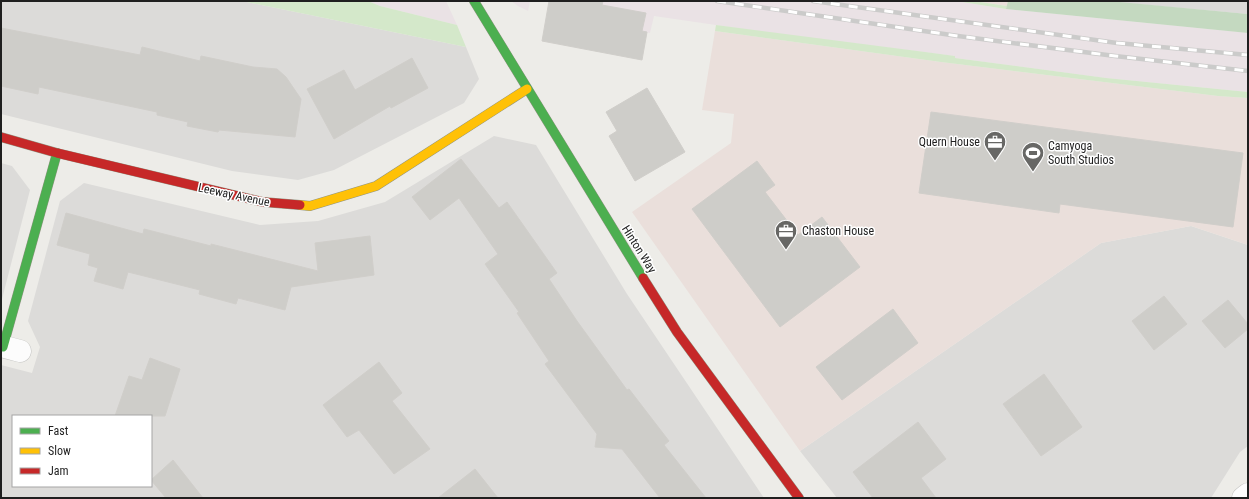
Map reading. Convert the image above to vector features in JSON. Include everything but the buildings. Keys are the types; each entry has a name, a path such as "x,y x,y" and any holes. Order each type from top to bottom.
{"street":[{"name":"Hinton Way","path":"474,1 677,332 799,498"},
{"name":"Leeway Avenue","path":"1,137 57,153 262,202 310,206 376,186 527,89"},
{"path":"8,348 57,153"},
{"path":"1243,498 1248,494"}],"shaded area":[{"path":"1,1 242,1 466,47 479,79 464,103 334,170 298,180 232,171 1,114"},
{"path":"368,1 446,1 457,25 380,6"},
{"path":"511,1 530,1 528,11 518,6"},
{"path":"596,1 956,1 1006,9 1248,33 1248,92 1106,78 955,58 955,56 770,33 654,16 650,33 607,24"},
{"path":"974,1 1008,1 1007,6"},
{"path":"1109,1 1248,1 1248,14 1114,2"},
{"path":"715,31 941,62 1218,96 1248,98 1248,245 1191,226 1101,243 800,451 632,212 731,143 734,114 702,110"},
{"path":"494,136 536,145 627,294 764,498 1,498 1,365 32,373 40,347 28,321 60,201 84,183 260,225 318,221 385,202"},
{"path":"1,163 12,166 30,190 1,303"},
{"path":"1191,226 1248,245 1248,446 1240,452 1211,498 837,498 800,451 1101,243"}],"green space":[{"path":"242,1 368,1 380,6 457,25 466,47"},
{"path":"956,1 974,1 1007,6 1006,9"},
{"path":"1008,1 1109,1 1248,14 1248,33 1006,9"},
{"path":"716,25 955,56 955,58 1106,78 1248,92 1248,98 1218,96 941,62 715,31"}],"railway":[{"path":"717,1 958,36 1248,71"},
{"path":"813,1 1117,43 1248,55"}],"traffic: fast":[{"path":"474,1 643,278"},
{"path":"3,347 57,153"}],"traffic: slow":[{"path":"300,205 310,206 376,186 527,89"}],"traffic: jam":[{"path":"1,137 57,153 263,202 300,205"},
{"path":"643,278 677,332 799,498"}],"place":[{"name":"Quern House","path":"995,162"},
{"name":"Camyoga South Studios","path":"1033,172"},
{"name":"Chaston House","path":"786,250"}]}
